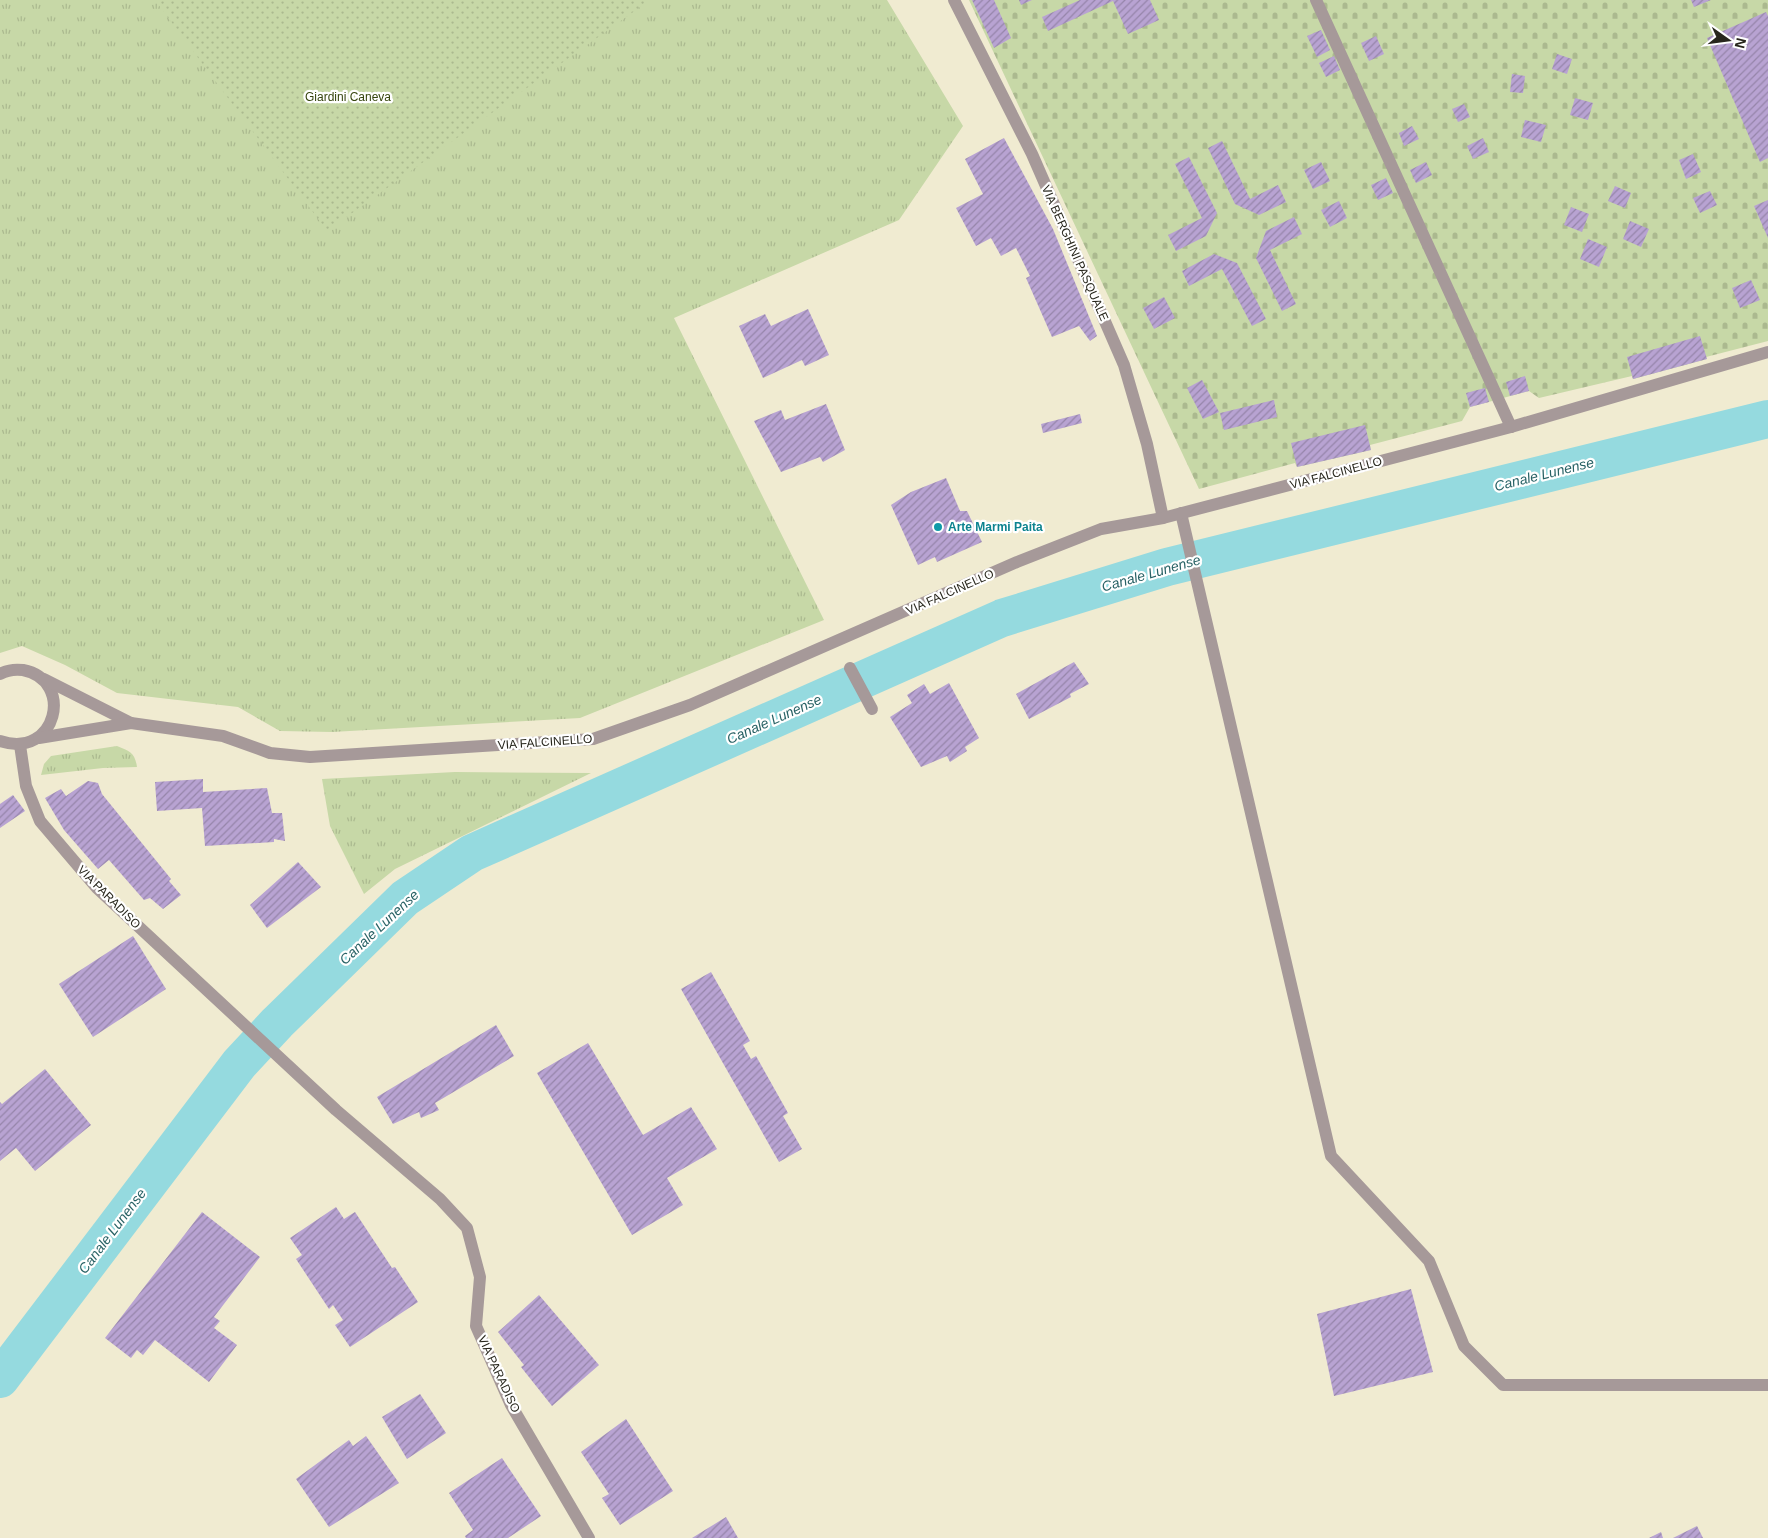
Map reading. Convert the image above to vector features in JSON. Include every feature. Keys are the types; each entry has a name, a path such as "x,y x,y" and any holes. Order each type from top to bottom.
{"street":[{"name":"VIA BERGHINI PASQUALE","path":"954,0 1032,154 1124,366 1147,444 1163,518"},
{"path":"1316,0 1510,427"},
{"name":"VIA FALCINELLO","path":"0,740 20,744 39,738 131,723 223,736 270,753 310,757 593,739 690,705 1017,562 1102,529 1163,518 1510,427 1768,352"},
{"path":"1181,513 1331,1156 1429,1261 1464,1346 1503,1385 1768,1385"},
{"name":"VIA FALCINELLO","path":"0,674 16,669 29,671 131,723"},
{"path":"852,670 872,709"},
{"path":"39,738 53,719 54,707 50,691 40,677"},
{"name":"VIA PARADISO","path":"20,744 26,786 40,822 97,888 286,1065 440,1199 467,1228 480,1277 476,1326 511,1405 589,1538"}],"green space":[{"path":"0,0 887,0 963,126 899,220 674,318 824,620 580,718 332,732 280,731 238,707 117,693 65,665 22,646 0,653"},
{"name":"Giardini Caneva","path":"155,0 650,0 327,231"},
{"path":"969,0 1768,0 1768,341 1633,379 1632,376 1539,398 1529,391 1470,407 1462,421 1370,445 1371,450 1297,467 1295,463 1199,489"},
{"path":"117,746 131,753 137,767 103,768 41,775 44,764 51,756"},
{"path":"455,772 591,773 395,869 364,894 330,826 322,779"}],"building":[{"path":"972,0 994,0 1011,38 994,48"},
{"path":"1019,0 1032,0 1021,5"},
{"path":"1080,0 1150,0 1159,20 1128,34 1113,1 1048,31 1042,17"},
{"path":"1691,0 1711,0 1694,7"},
{"path":"1766,12 1768,16 1768,158 1760,162 1707,38"},
{"path":"1321,30 1330,50 1317,57 1307,36"},
{"path":"1376,36 1384,54 1369,61 1361,43"},
{"path":"1557,54 1572,59 1567,74 1552,69"},
{"path":"1334,56 1340,70 1326,77 1319,63"},
{"path":"1512,74 1525,76 1523,93 1510,92"},
{"path":"1575,98 1593,103 1588,120 1570,115"},
{"path":"1464,104 1470,117 1458,122 1452,109"},
{"path":"1525,120 1546,125 1541,142 1521,137"},
{"path":"1412,126 1419,139 1404,146 1399,133"},
{"path":"1004,138 1053,229 1097,336 1090,341 1079,326 1052,337 1026,278 1030,276 1016,248 1001,256 991,238 976,246 956,208 983,194 965,159"},
{"path":"1483,138 1489,152 1473,159 1467,146"},
{"path":"1222,141 1250,199 1278,185 1286,202 1259,215 1235,204 1208,148"},
{"path":"1693,154 1701,172 1686,179 1679,160"},
{"path":"1189,157 1217,213 1206,236 1176,251 1168,235 1202,218 1175,164"},
{"path":"1321,162 1330,181 1313,189 1304,170"},
{"path":"1426,162 1432,175 1416,183 1410,170"},
{"path":"1386,178 1393,193 1378,200 1371,185"},
{"path":"1615,186 1631,193 1625,208 1608,201"},
{"path":"1710,191 1717,205 1700,213 1693,198"},
{"path":"1768,200 1768,238 1754,206"},
{"path":"1339,201 1347,218 1330,227 1321,210"},
{"path":"1571,207 1589,214 1582,232 1564,225"},
{"path":"1294,217 1302,234 1270,250 1296,304 1282,311 1256,258 1266,231"},
{"path":"1630,221 1649,229 1641,247 1623,239"},
{"path":"1588,239 1607,247 1599,267 1580,259"},
{"path":"1214,254 1237,263 1266,319 1252,326 1222,269 1189,286 1182,271"},
{"path":"1751,280 1760,300 1740,308 1732,288"},
{"path":"1164,297 1175,318 1154,329 1143,308"},
{"path":"808,309 829,355 805,366 802,360 763,378 739,326 765,314 771,326"},
{"path":"1700,336 1707,359 1633,379 1627,357"},
{"path":"1525,376 1529,391 1510,396 1506,382"},
{"path":"1202,380 1219,412 1203,419 1187,388"},
{"path":"1485,388 1489,402 1470,407 1466,393"},
{"path":"1274,400 1277,417 1224,430 1220,413"},
{"path":"826,404 845,450 823,462 820,457 781,472 754,421 781,410 785,420"},
{"path":"1080,414 1082,423 1043,433 1041,424"},
{"path":"1365,425 1371,450 1297,467 1291,443"},
{"name":"Arte Marmi Paita","path":"946,478 960,511 967,511 982,542 937,562 935,557 918,565 891,505 911,492"},
{"path":"1074,662 1089,684 1070,694 1071,697 1029,719 1016,694"},
{"path":"949,683 979,738 965,747 967,751 950,762 947,756 921,767 890,717 912,703 907,695 924,684 930,694"},
{"path":"203,779 203,792 267,788 272,813 282,813 285,841 274,839 274,842 205,846 202,808 157,811 155,782"},
{"path":"88,781 98,783 102,794 171,879 169,881 181,895 163,909 150,898 144,900 109,860 98,869 64,830 45,798 61,789 66,796"},
{"path":"13,795 25,811 0,828 0,804"},
{"path":"298,862 321,887 267,928 250,905"},
{"path":"133,936 166,989 93,1037 59,984"},
{"path":"711,972 750,1041 743,1045 751,1059 756,1056 788,1113 783,1116 802,1149 779,1162 681,989"},
{"path":"496,1025 514,1056 435,1103 439,1110 421,1118 419,1112 393,1124 377,1097"},
{"path":"588,1043 643,1135 691,1107 717,1149 667,1178 683,1205 632,1235 537,1073"},
{"path":"45,1069 91,1125 35,1171 16,1148 0,1161 0,1102 2,1104"},
{"path":"336,1207 344,1219 355,1212 392,1268 395,1267 418,1302 350,1347 335,1325 343,1320 333,1305 329,1309 296,1259 302,1255 290,1238"},
{"path":"202,1212 260,1257 214,1317 220,1321 214,1328 237,1345 209,1382 155,1340 143,1355 137,1350 131,1358 105,1338"},
{"path":"1411,1289 1433,1372 1334,1396 1317,1314"},
{"path":"539,1295 599,1365 552,1406 521,1367 524,1365 498,1332"},
{"path":"420,1394 446,1433 407,1459 382,1417"},
{"path":"626,1419 673,1491 620,1525 602,1498 609,1494 581,1452"},
{"path":"366,1436 399,1483 329,1527 296,1479 349,1440 353,1446"},
{"path":"502,1458 541,1516 508,1538 466,1538 465,1536 473,1530 449,1493"},
{"path":"726,1517 738,1538 692,1538"},
{"path":"1697,1526 1703,1538 1673,1538"},
{"path":"1661,1532 1663,1538 1649,1538"}],"waterway":[{"name":"Canale Lunense","path":"0,1379 239,1064 277,1023 405,898 472,853 1002,618 1167,567 1768,419"}],"place":[{"name":"Arte Marmi Paita","path":"938,527"}]}
